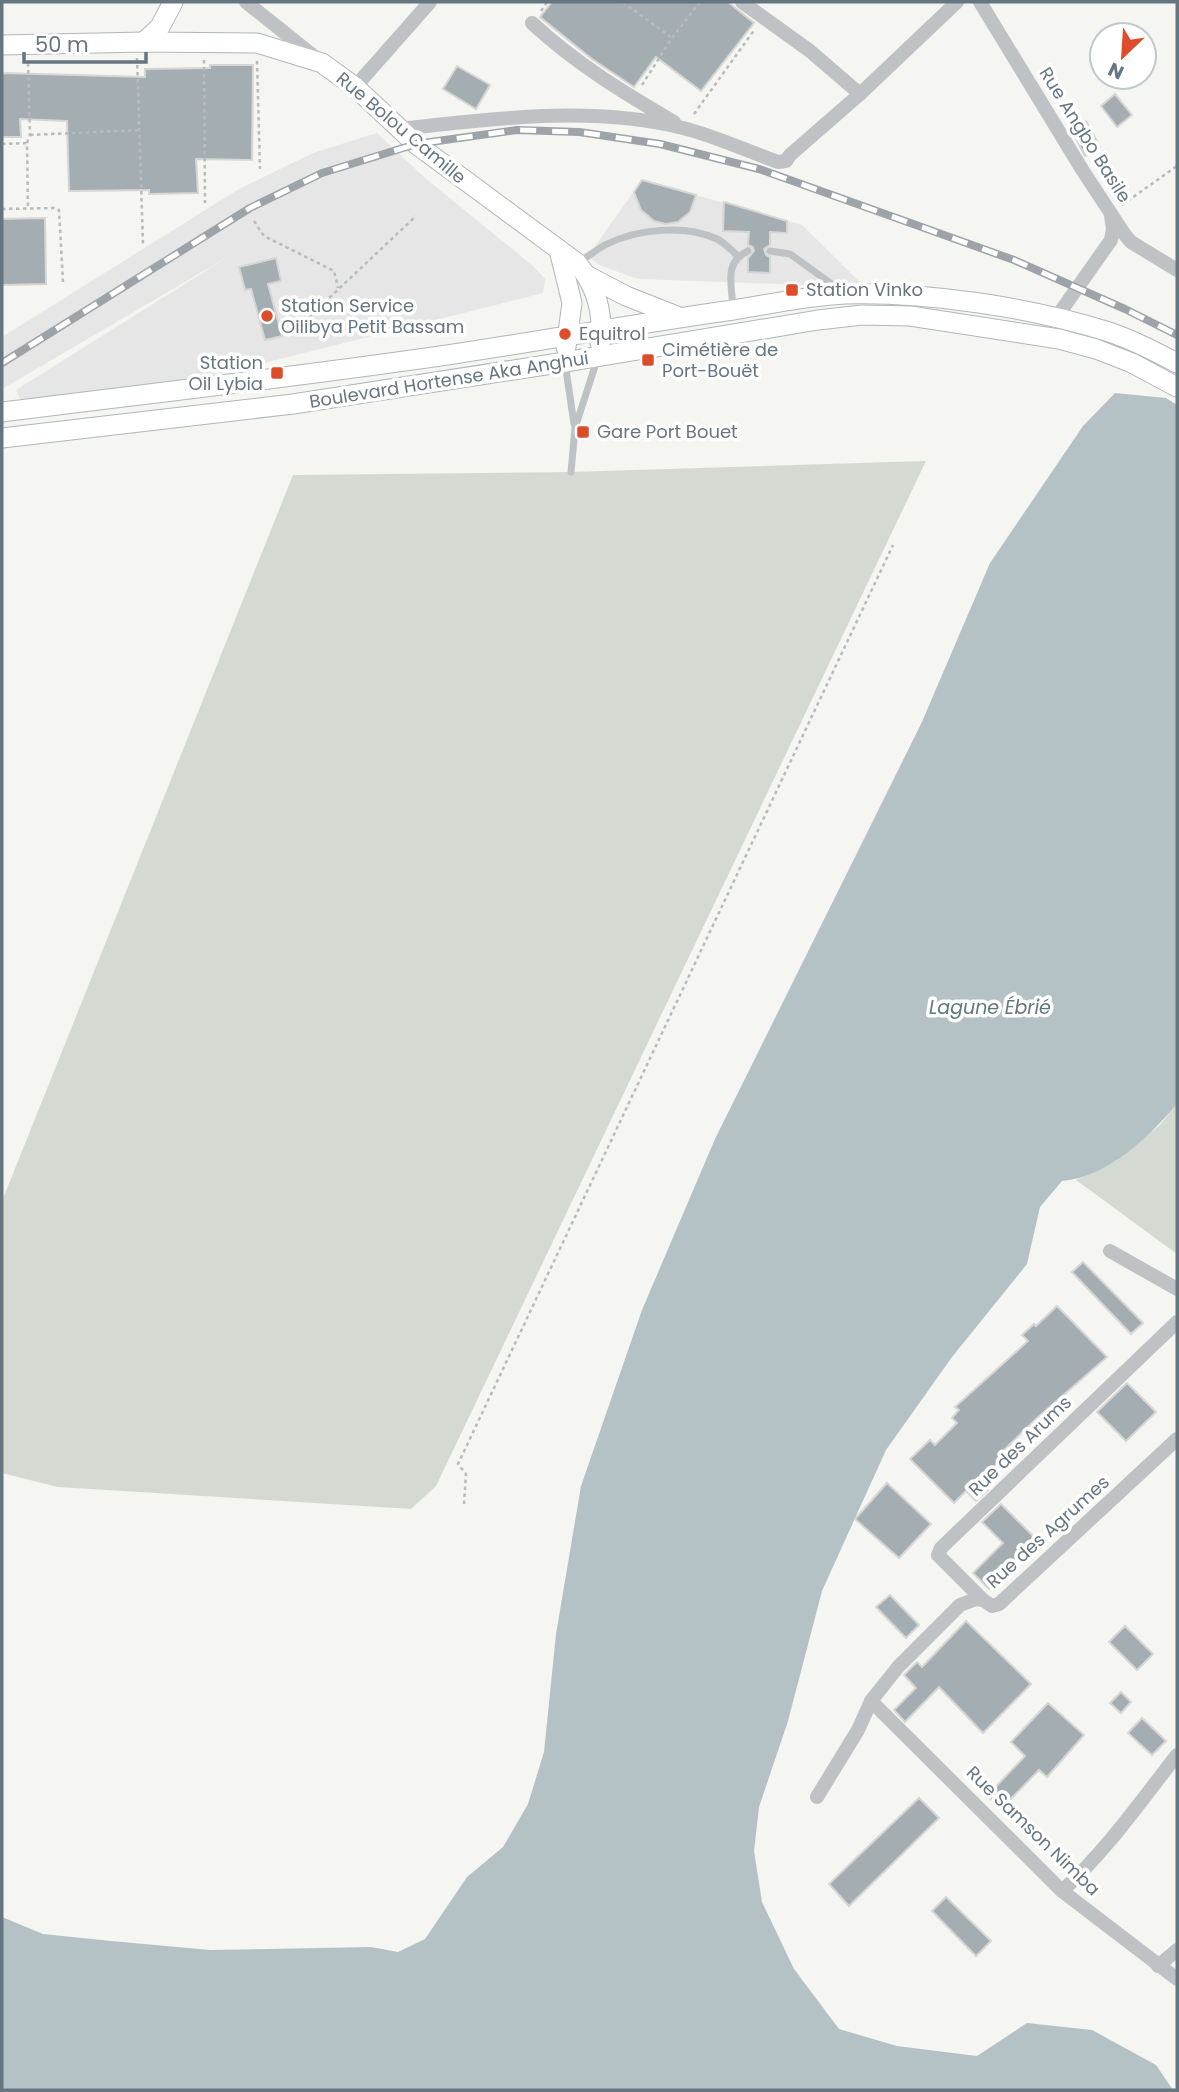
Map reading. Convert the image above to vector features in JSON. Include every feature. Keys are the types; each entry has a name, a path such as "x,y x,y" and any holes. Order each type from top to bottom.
{"main road":[{"path":"140,42 160,27 173,2"},
{"path":"2,44 257,43 322,63"},
{"name":"Rue Bolou Camille","path":"322,63 355,87 400,129 582,270 626,296 678,317"},
{"path":"559,250 572,303 565,362"},
{"path":"582,270 597,298 601,331 598,357"},
{"name":"Boulevard Hortense Aka Anghui","path":"2,411 248,383 567,337 809,297 846,294 902,295 967,302 1056,318 1107,331 1177,363"},
{"name":"Boulevard Hortense Aka Anghui","path":"2,438 293,404 862,315 910,316 1059,339 1132,363 1177,387"}],"street":[{"name":"Rue Bolou Camille","path":"246,2 322,63"},
{"path":"355,87 430,2"},
{"path":"742,2 810,51 860,93"},
{"path":"532,23 563,52 684,128 778,162 786,161 957,2"},
{"name":"Rue Angbo Basile","path":"980,2 1110,213 1131,242 1177,270"},
{"path":"400,129 501,118 554,117 631,119 684,128"},
{"path":"1056,318 1111,240 1114,229 1110,213"},
{"path":"1110,1251 1177,1289"},
{"name":"Rue des Arums","path":"983,1600 938,1555 942,1548 1177,1322"},
{"name":"Rue des Agrumes","path":"817,1797 858,1730 871,1701 898,1667 960,1605 972,1600 983,1600 992,1606 999,1604 1177,1439"},
{"name":"Rue Samson Nimba","path":"871,1701 1062,1891 1177,1979"},
{"path":"1062,1891 1089,1866 1177,1755"},
{"path":"1158,1966 1177,1950"}],"lane":[{"path":"582,270 615,241 653,232 675,231 705,235 721,241 738,256"},
{"path":"733,309 731,270 738,256 748,251"},
{"path":"770,251 790,254 846,294"},
{"path":"571,471 575,428 598,357"},
{"path":"565,362 575,428"}],"path":[{"path":"623,2 672,38"},
{"path":"634,99 672,38 700,2"},
{"path":"684,128 764,18"},
{"path":"140,42 138,130 143,244"},
{"path":"204,42 205,203"},
{"path":"257,43 260,169"},
{"path":"28,44 28,209"},
{"path":"30,135 138,130"},
{"path":"2,144 27,143"},
{"path":"1110,213 1177,166"},
{"path":"2,209 54,208 61,214 63,282"},
{"path":"309,317 416,216"},
{"path":"254,221 264,236 334,271 338,288"},
{"path":"464,1504 467,1475 458,1464 893,545"}],"shaded area":[{"path":"377,133 425,178 533,266 545,279 543,293 128,397 24,408 16,390 231,255 2,389 2,337 239,189 313,153"},
{"path":"642,180 802,225 865,287 638,279 599,265 588,256"},
{"path":"926,461 436,1486 411,1509 58,1487 2,1473 2,1201 293,475 571,472"},
{"path":"1177,1104 1177,1254 1076,1180 1117,1160 1159,1126"}],"water":[{"name":"Lagune Ébrié","path":"1115,393 1166,398 1177,405 1177,1104 1126,1153 1095,1172 1062,1181 1040,1207 1027,1264 952,1357 886,1450 822,1591 788,1721 759,1807 754,1851 762,1902 794,1969 839,2029 897,2046 977,2056 1027,2023 1092,2030 1156,2065 1173,2090 2,2090 2,1917 43,1934 210,1950 371,1947 398,1952 425,1939 467,1877 503,1847 528,1804 544,1752 556,1634 581,1486 642,1310 715,1139 921,724 990,563 1083,426"}],"building":[{"path":"552,2 728,2 754,23 701,91 656,57 634,87 592,59 540,17"},
{"path":"210,65 253,65 252,160 196,159 198,193 149,194 149,190 69,191 67,121 20,119 21,137 2,137 2,73 145,77 145,69 210,68"},
{"path":"457,66 490,85 476,109 443,89"},
{"path":"1115,94 1132,115 1117,127 1101,106"},
{"path":"1086,121 1100,147 1085,156 1071,129"},
{"path":"642,180 696,195 690,212 678,222 666,224 654,221 641,210 634,192"},
{"path":"724,202 787,221 787,233 770,232 770,245 764,249 770,257 770,273 748,272 748,258 754,251 753,247 748,245 749,232 723,231"},
{"path":"45,218 46,284 2,285 2,219"},
{"path":"276,258 281,281 268,284 282,336 265,340 251,289 245,290 239,267"},
{"path":"1083,1262 1143,1323 1131,1334 1072,1272"},
{"path":"1057,1306 1107,1357 1000,1454 1004,1458 980,1482 988,1490 976,1501 966,1491 954,1503 910,1459 930,1440 935,1445 957,1423 952,1418 959,1410 955,1407 1028,1341 1022,1335"},
{"path":"1127,1383 1156,1412 1126,1441 1097,1412"},
{"path":"887,1483 931,1524 899,1558 855,1519"},
{"path":"1001,1504 1038,1541 989,1589 973,1573 1003,1543 982,1522"},
{"path":"890,1595 919,1625 906,1638 876,1607"},
{"path":"966,1621 1031,1684 983,1733 939,1687 905,1722 894,1710 916,1688 904,1675 917,1662 922,1667"},
{"path":"1125,1626 1153,1654 1137,1670 1109,1642"},
{"path":"1121,1692 1131,1702 1121,1713 1110,1703"},
{"path":"1048,1703 1084,1735 1047,1777 1039,1770 1001,1809 987,1796 1025,1756 1011,1742"},
{"path":"1142,1718 1166,1741 1152,1755 1128,1733"},
{"path":"919,1798 939,1818 849,1906 829,1884"},
{"path":"946,1897 991,1941 976,1956 932,1911"}],"railway":[{"path":"2,363 250,208 322,173 416,144 517,130 579,132 660,144 759,169 1014,260 1177,335"}],"place":[{"name":"Station Vinko","path":"792,290"},
{"name":"Station Service Oilibya Petit Bassam","path":"267,316"},
{"name":"Equitrol","path":"565,334"},
{"name":"Cimétière de Port-Bouët","path":"648,360"},
{"name":"Station Oil Lybia","path":"277,373"},
{"name":"Gare Port Bouet","path":"583,432"}]}
